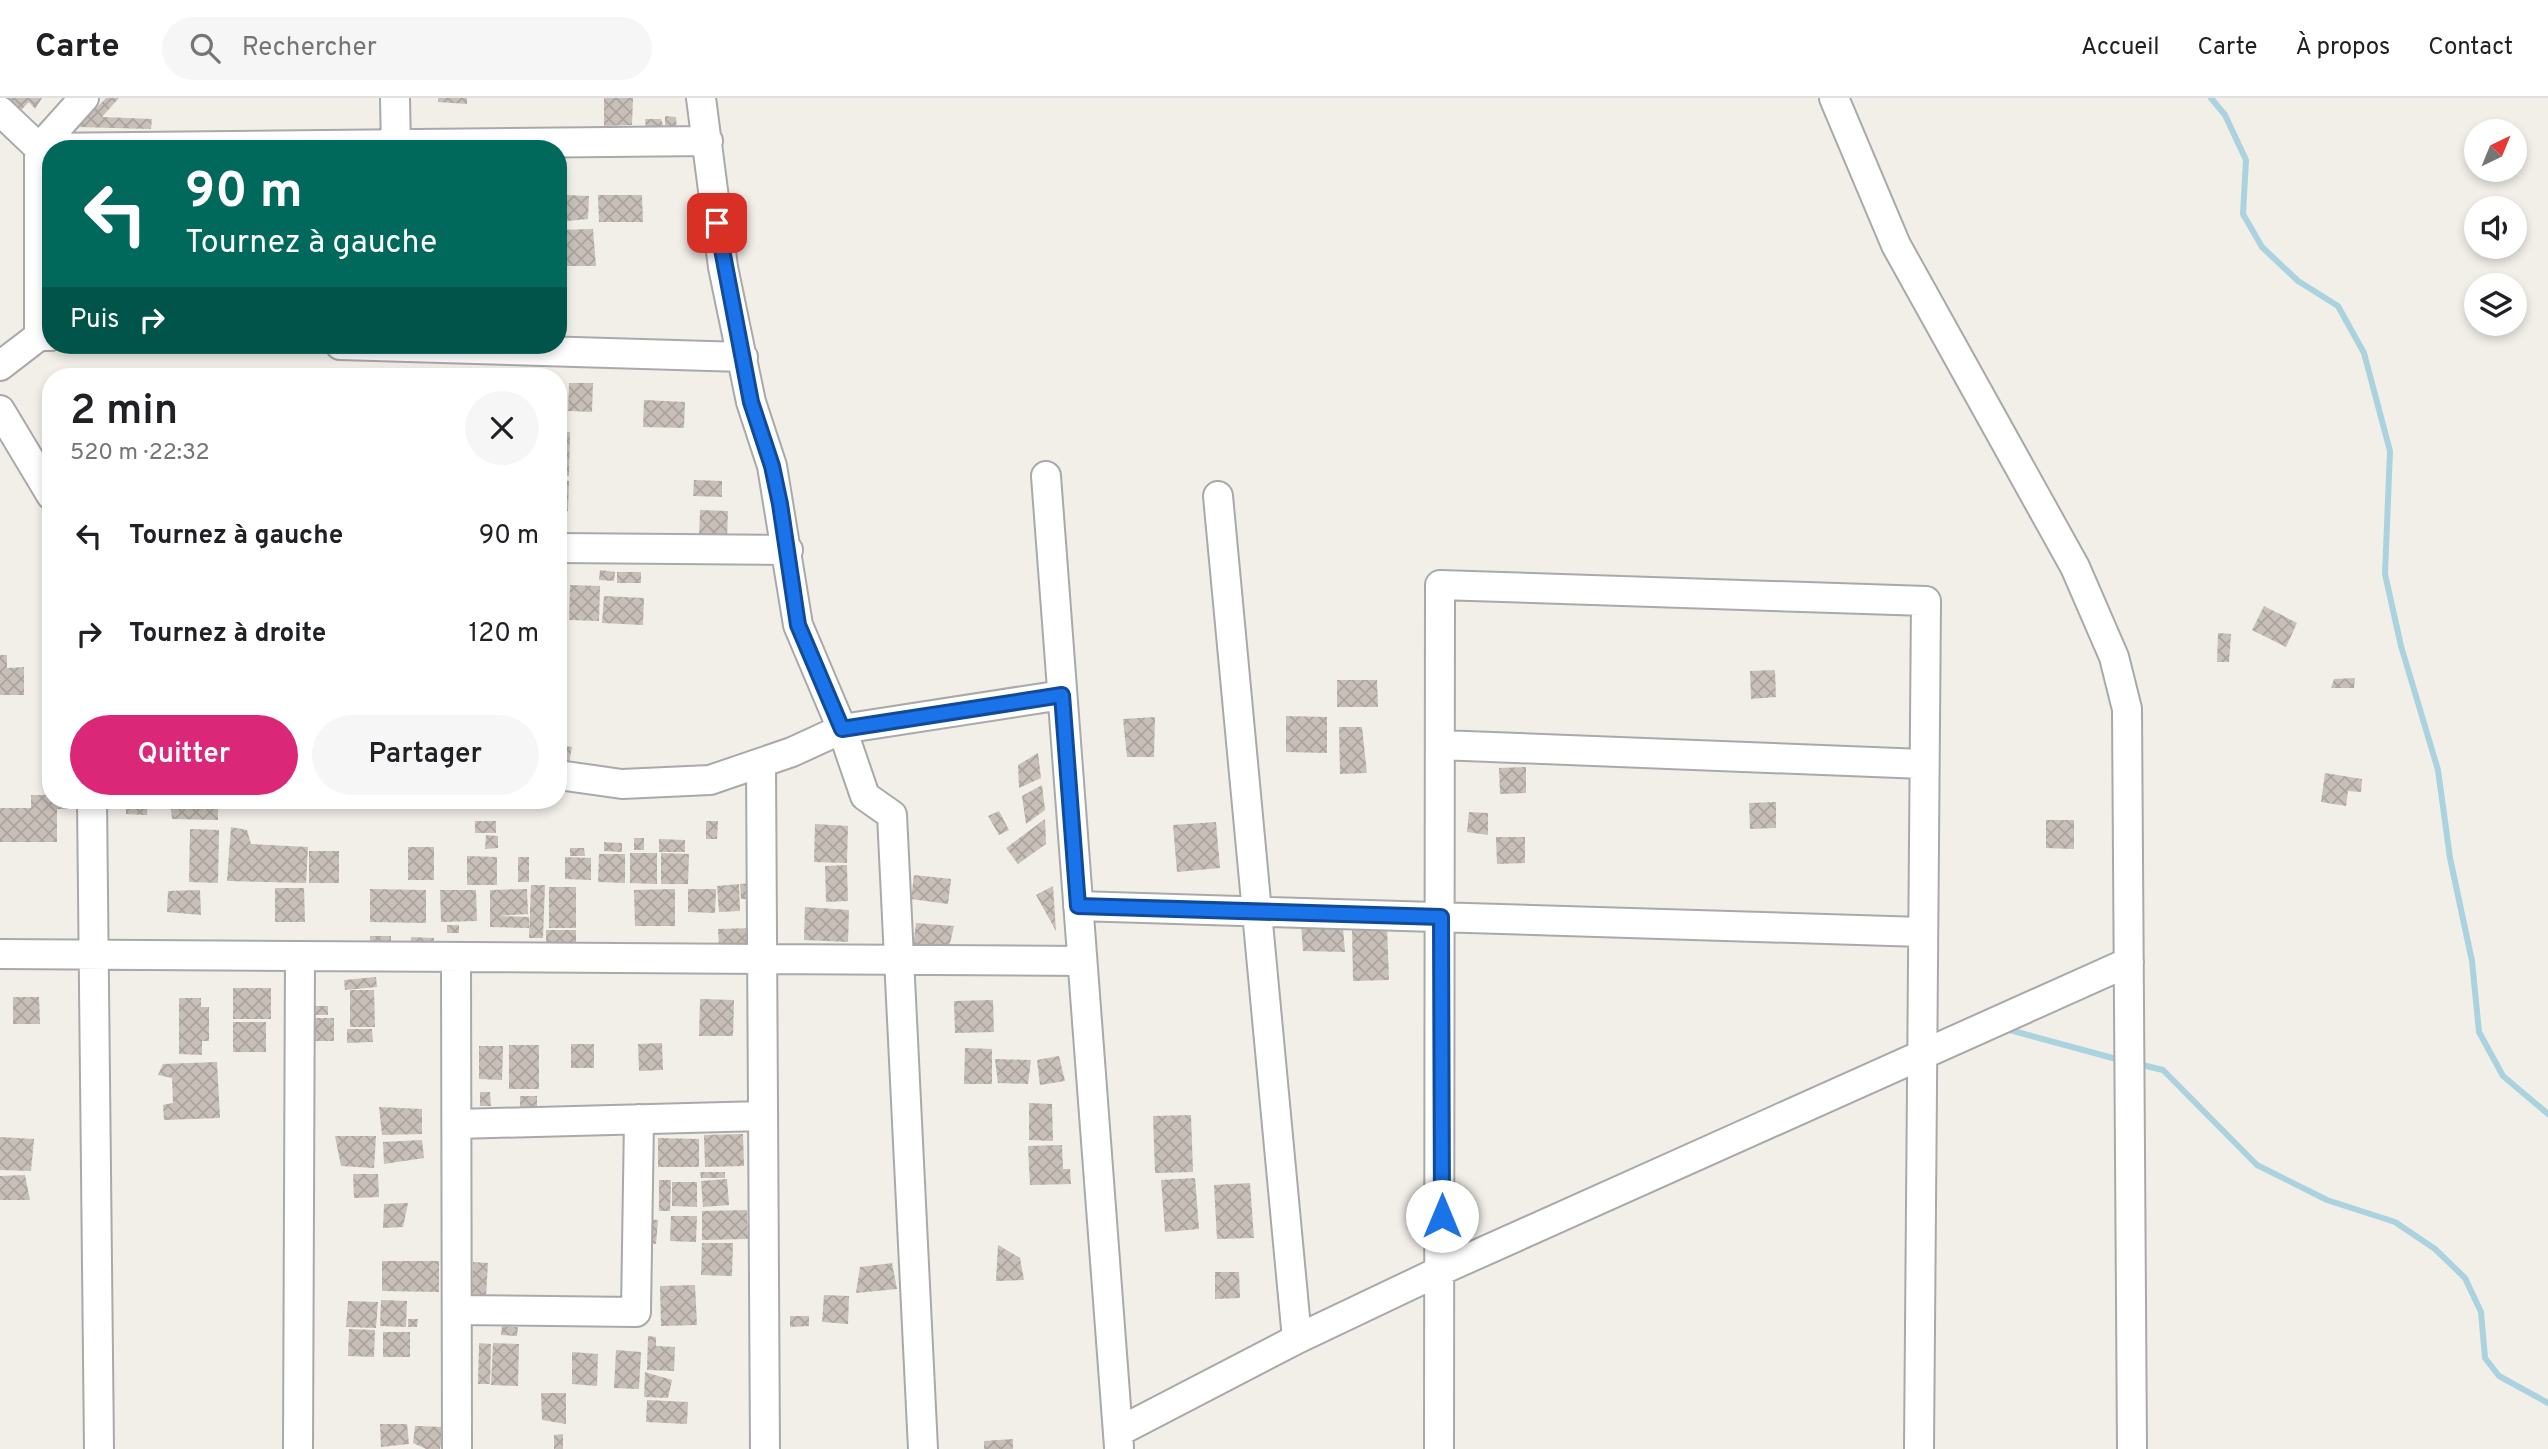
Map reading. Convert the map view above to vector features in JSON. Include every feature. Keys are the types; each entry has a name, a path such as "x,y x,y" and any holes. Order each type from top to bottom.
{"street":[{"path":"46,140 84,98"},
{"path":"395,98 396,140"},
{"path":"701,98 723,267 751,402 772,466 788,550 798,625 842,729 864,796 892,815 902,960 923,1449"},
{"path":"1834,98 1896,245 2075,567 2114,657 2127,709 2132,1449"},
{"path":"0,111 42,148"},
{"path":"567,144 708,141"},
{"path":"42,145 39,148 42,242"},
{"path":"0,366 42,338"},
{"path":"567,351 743,357"},
{"path":"0,410 42,480"},
{"path":"1046,476 1118,1441 1297,1339 1442,1270 2129,961"},
{"path":"1218,496 1297,1339"},
{"path":"567,548 788,550"},
{"path":"1439,1449 1442,1270 1440,585 1926,601 1919,1449"},
{"path":"567,776 622,784 710,780 761,764 842,729 1062,695"},
{"path":"1440,744 1923,764"},
{"path":"761,764 765,1449"},
{"path":"92,809 99,1449"},
{"path":"1078,906 1922,932"},
{"path":"0,954 1082,961"},
{"path":"298,1449 300,956"},
{"path":"456,957 457,1449"},
{"path":"457,1124 763,1116"},
{"path":"457,1310 636,1312 639,1119"}],"building":[{"path":"9,98 42,98 35,109 29,102 21,110"},
{"path":"106,98 119,98 102,117 152,119 151,129 78,127"},
{"path":"438,98 467,98 467,104 438,102"},
{"path":"604,98 633,98 632,125 604,126"},
{"path":"665,116 676,117 677,129 665,128"},
{"path":"645,119 661,119 664,128 646,130"},
{"path":"567,195 589,196 588,219 567,221"},
{"path":"598,195 642,195 643,222 599,222"},
{"path":"593,229 596,266 567,266 567,230"},
{"path":"569,383 593,383 592,412 568,411"},
{"path":"644,400 685,402 684,428 643,427"},
{"path":"567,432 570,432 567,476"},
{"path":"694,480 722,481 722,497 693,496"},
{"path":"567,481 569,481 567,511"},
{"path":"700,510 728,511 727,539 699,538"},
{"path":"600,570 615,572 614,581 599,580"},
{"path":"617,572 641,572 641,583 617,583"},
{"path":"570,585 600,586 599,621 569,620"},
{"path":"604,596 644,598 643,625 602,623"},
{"path":"2264,606 2297,623 2286,647 2252,630"},
{"path":"2218,633 2231,634 2229,662 2217,662"},
{"path":"0,655 7,655 7,668 24,667 24,695 0,695"},
{"path":"1775,670 1776,697 1751,699 1750,671"},
{"path":"2355,678 2354,688 2331,688 2334,679"},
{"path":"1337,680 1377,680 1378,707 1337,707"},
{"path":"1286,716 1327,717 1327,753 1286,752"},
{"path":"1155,717 1154,757 1127,757 1123,719"},
{"path":"1339,727 1362,727 1367,773 1340,774"},
{"path":"567,746 572,747 567,768"},
{"path":"1038,753 1041,778 1019,788 1018,765"},
{"path":"1526,767 1526,793 1500,794 1499,768"},
{"path":"2325,773 2362,779 2361,792 2348,791 2346,806 2321,802"},
{"path":"1042,785 1045,810 1026,824 1022,796"},
{"path":"31,795 42,795 42,809 57,809 57,842 0,842 0,808 31,808"},
{"path":"1776,802 1776,828 1750,829 1749,803"},
{"path":"126,809 147,809 147,815 126,814"},
{"path":"171,809 218,809 218,820 172,819"},
{"path":"999,811 1009,830 999,835 988,816"},
{"path":"1469,812 1488,813 1488,835 1467,832"},
{"path":"1045,819 1046,844 1018,864 1006,848"},
{"path":"2046,820 2074,820 2074,849 2046,848"},
{"path":"475,821 496,821 496,833 475,833"},
{"path":"706,821 718,821 717,839 706,839"},
{"path":"1216,822 1220,868 1177,872 1173,825"},
{"path":"815,824 848,826 847,863 814,862"},
{"path":"231,827 247,830 251,844 308,847 306,883 227,881"},
{"path":"190,829 219,830 218,883 189,882"},
{"path":"486,835 498,836 498,848 485,849"},
{"path":"1496,837 1525,837 1525,863 1497,864"},
{"path":"634,838 644,838 644,850 634,850"},
{"path":"659,839 685,840 685,852 659,852"},
{"path":"604,842 622,843 622,852 604,851"},
{"path":"408,847 434,847 434,880 408,880"},
{"path":"570,848 584,848 585,856 570,856"},
{"path":"309,851 339,851 339,883 309,883"},
{"path":"630,853 657,853 657,884 630,883"},
{"path":"661,853 689,854 688,884 661,884"},
{"path":"599,854 625,854 625,883 598,882"},
{"path":"467,856 497,857 497,885 467,885"},
{"path":"518,857 529,857 529,882 518,882"},
{"path":"565,857 591,858 591,880 565,879"},
{"path":"847,865 848,901 826,902 825,866"},
{"path":"914,875 951,879 948,904 911,899"},
{"path":"751,883 752,899 741,899 740,884"},
{"path":"739,884 740,911 719,912 717,886"},
{"path":"531,885 545,885 543,938 529,938"},
{"path":"1053,886 1056,931 1036,895"},
{"path":"549,887 576,887 576,928 549,928"},
{"path":"275,888 304,888 305,922 275,922"},
{"path":"370,889 426,890 426,923 370,922"},
{"path":"527,889 528,914 497,916 529,917 529,928 490,927 490,890"},
{"path":"675,889 675,926 635,926 634,890"},
{"path":"688,889 716,889 715,913 688,912"},
{"path":"200,890 201,915 167,912 168,891"},
{"path":"440,890 476,890 477,921 441,922"},
{"path":"805,907 849,910 848,942 804,940"},
{"path":"916,923 954,926 949,948 913,947"},
{"path":"447,925 459,925 459,933 447,933"},
{"path":"1301,925 1343,927 1345,952 1303,951"},
{"path":"1387,927 1389,980 1353,981 1352,928"},
{"path":"751,928 752,947 719,948 718,929"},
{"path":"546,930 576,930 576,943 546,943"},
{"path":"370,936 391,936 391,949 370,948"},
{"path":"411,937 434,938 434,949 410,949"},
{"path":"376,977 377,987 345,990 344,980"},
{"path":"233,988 271,988 271,1019 233,1019"},
{"path":"350,990 374,990 375,1027 350,1027"},
{"path":"13,997 39,997 40,1024 13,1024"},
{"path":"179,998 201,998 201,1007 209,1007 209,1041 202,1041 202,1055 179,1054"},
{"path":"700,999 734,1000 733,1036 699,1036"},
{"path":"993,1000 994,1032 955,1033 954,1001"},
{"path":"311,1006 328,1006 328,1015 311,1015"},
{"path":"313,1018 334,1018 334,1041 314,1041"},
{"path":"233,1022 266,1022 266,1052 233,1052"},
{"path":"347,1029 372,1029 373,1042 347,1043"},
{"path":"662,1043 663,1070 639,1071 638,1044"},
{"path":"571,1044 594,1044 594,1068 571,1068"},
{"path":"509,1045 539,1045 539,1089 509,1089"},
{"path":"479,1046 503,1046 502,1080 479,1079"},
{"path":"965,1048 992,1049 992,1084 964,1084"},
{"path":"1059,1056 1065,1081 1040,1085 1037,1060"},
{"path":"995,1059 1031,1060 1028,1084 998,1083"},
{"path":"217,1062 220,1118 164,1120 163,1105 173,1103 172,1078 158,1075 163,1064"},
{"path":"480,1092 490,1092 491,1106 480,1106"},
{"path":"520,1096 537,1096 537,1107 520,1107"},
{"path":"1029,1103 1052,1104 1053,1141 1029,1140"},
{"path":"379,1107 422,1109 422,1134 382,1135"},
{"path":"1191,1115 1193,1172 1155,1173 1153,1116"},
{"path":"743,1134 744,1166 705,1167 704,1135"},
{"path":"335,1136 376,1136 374,1168 341,1166"},
{"path":"0,1137 34,1139 31,1171 0,1170"},
{"path":"658,1138 699,1139 699,1167 658,1167"},
{"path":"422,1140 424,1158 384,1164 383,1142"},
{"path":"1062,1145 1063,1169 1070,1169 1071,1184 1030,1185 1028,1146"},
{"path":"700,1172 725,1172 725,1178 701,1178"},
{"path":"353,1174 378,1174 379,1197 354,1198"},
{"path":"25,1175 30,1200 0,1200 0,1176"},
{"path":"1195,1178 1199,1229 1165,1232 1161,1180"},
{"path":"727,1179 729,1205 703,1207 701,1181"},
{"path":"659,1180 671,1180 670,1211 659,1211"},
{"path":"672,1182 697,1182 697,1207 672,1206"},
{"path":"1250,1183 1254,1238 1217,1239 1214,1185"},
{"path":"408,1203 403,1227 383,1228 384,1204"},
{"path":"747,1210 748,1239 702,1240 702,1211"},
{"path":"671,1216 697,1216 696,1242 670,1241"},
{"path":"646,1219 658,1220 656,1244 645,1243"},
{"path":"702,1243 733,1243 732,1276 701,1275"},
{"path":"998,1245 1020,1258 1024,1280 996,1281"},
{"path":"382,1261 439,1261 439,1292 382,1291"},
{"path":"473,1262 488,1263 486,1297 472,1296"},
{"path":"892,1263 897,1289 856,1293 860,1267"},
{"path":"1215,1272 1239,1272 1240,1298 1215,1299"},
{"path":"695,1285 697,1325 661,1326 660,1286"},
{"path":"824,1295 849,1296 848,1324 822,1322"},
{"path":"381,1300 407,1301 406,1327 380,1326"},
{"path":"348,1301 378,1302 376,1328 346,1327"},
{"path":"790,1316 809,1316 809,1326 790,1327"},
{"path":"408,1319 418,1319 417,1327 408,1327"},
{"path":"502,1326 518,1327 517,1336 501,1335"},
{"path":"349,1329 375,1330 374,1357 348,1356"},
{"path":"383,1332 410,1332 410,1357 383,1357"},
{"path":"648,1336 656,1337 656,1346 675,1347 674,1371 647,1370"},
{"path":"479,1343 491,1344 490,1384 478,1384"},
{"path":"493,1343 519,1344 518,1386 491,1385"},
{"path":"616,1350 641,1352 639,1389 614,1388"},
{"path":"572,1352 598,1354 597,1386 572,1384"},
{"path":"645,1372 672,1380 668,1398 644,1397"},
{"path":"541,1393 566,1393 566,1424 542,1420"},
{"path":"647,1400 688,1402 687,1424 646,1422"},
{"path":"380,1424 407,1424 409,1444 381,1447"},
{"path":"415,1426 444,1427 440,1449 426,1449 413,1443"},
{"path":"563,1434 563,1449 554,1449 554,1435"},
{"path":"1013,1439 1013,1449 984,1449 984,1441"}],"waterway":[{"path":"2211,98 2225,115 2246,160 2243,214 2262,247 2298,281 2338,306 2364,353 2390,451 2385,574 2401,646 2438,770 2450,858 2472,961 2479,1032 2503,1076 2548,1114"},
{"path":"2006,1029 2120,1060"},
{"path":"2138,1064 2163,1070 2257,1165 2327,1200 2395,1222 2435,1249 2465,1278 2481,1312 2485,1358 2499,1376 2548,1403"}],"route":[{"path":"717,223 723,267 751,402 772,466 780,504 798,625 842,729 1062,695 1078,906 1441,917 1442,1216"}]}
